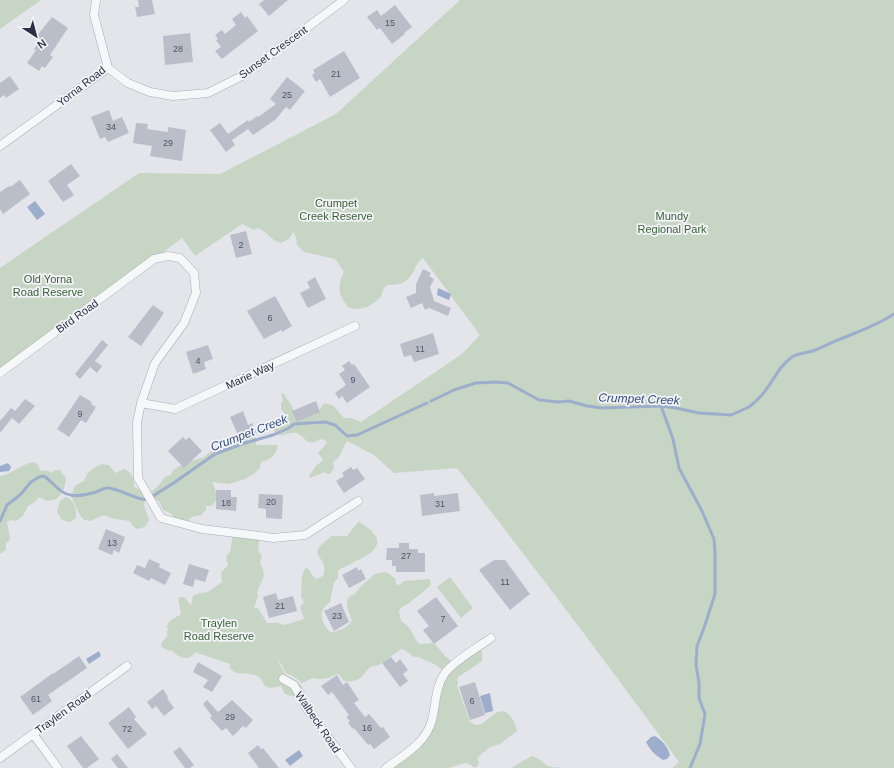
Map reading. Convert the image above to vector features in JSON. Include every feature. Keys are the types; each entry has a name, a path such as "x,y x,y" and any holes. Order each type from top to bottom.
{"street":[{"name":"Yorna Road","path":"0,146 108,68 94,15 96,0"},
{"name":"Sunset Crescent","path":"108,68 128,83 150,92 173,96 208,93 242,76 344,0"},
{"name":"Bird Road","path":"0,373 154,259 168,256 180,258 194,273 196,293 184,323 155,363 141,404"},
{"name":"Marie Way","path":"141,404 175,409 355,326"},
{"path":"141,404 137,423 138,478 161,518 202,529 273,538 299,536 306,535 358,501"},
{"path":"386,768 413,749 425,736 432,720 436,695 445,674 453,665 491,638"},
{"name":"Traylen Road","path":"0,758 126,666"},
{"name":"Walbeck Road","path":"283,679 294,685 307,709 351,768"},
{"path":"34,734 58,768"}],"green space":[{"path":"0,0 41,0 0,29"},
{"name":"Mundy Regional Park","path":"460,0 894,0 894,768 672,768 679,762 570,614 457,468 394,473 374,455 347,441 339,457 333,462 334,468 331,473 328,474 325,472 310,478 309,476 316,466 323,460 318,453 327,443 322,439 312,443 296,433 280,435 275,432 273,423 277,419 285,419 287,416 281,409 281,403 283,401 281,393 283,393 292,406 296,417 314,415 319,411 323,404 330,404 344,418 352,418 361,422 462,354 480,335 423,258 417,264 407,280 400,284 385,286 381,296 375,303 357,309 348,307 340,294 340,281 344,272 335,259 304,252 297,245 296,237 293,232 289,239 281,243 274,240 261,229 258,228 254,230 242,224 195,256 182,238 0,374 0,268 139,173 220,174 336,114"},
{"path":"254,435 256,437 256,445 277,445 275,454 261,462 260,468 245,479 228,484 212,482 216,492 216,501 211,506 206,506 206,510 201,515 191,518 183,528 178,526 172,514 163,510 159,501 152,498 150,493 165,477 171,475 173,470 183,464 204,457 220,444 231,442 240,437"},
{"path":"34,462 41,471 47,470 52,473 54,470 60,470 66,478 65,486 59,497 56,499 47,501 39,497 35,502 28,506 23,516 16,521 10,520 7,522 10,539 6,543 6,550 0,554 0,476"},
{"path":"102,464 109,465 115,473 124,469 131,474 134,481 134,487 140,490 145,496 144,505 149,520 146,526 139,529 135,528 129,521 111,518 104,515 90,521 82,518 72,498 73,490 76,485 84,481 87,474 92,469"},
{"path":"66,497 71,500 76,511 76,518 70,522 62,520 57,512 60,501"},
{"name":"Traylen Road Reserve","path":"358,522 373,532 377,541 376,547 372,552 338,571 338,578 334,582 330,602 323,609 322,617 324,624 330,632 345,628 352,621 347,607 347,601 350,596 355,594 360,587 375,574 386,572 396,579 395,582 398,585 404,581 429,579 431,583 430,586 402,607 399,611 401,621 409,628 419,644 432,643 436,645 445,656 454,663 445,672 436,665 419,657 414,657 405,650 401,649 379,665 370,667 356,680 344,681 339,674 337,674 329,678 313,678 302,683 293,676 285,673 276,656 285,675 298,682 303,688 306,695 305,697 297,700 295,697 285,694 281,686 270,688 265,686 261,679 252,674 236,673 230,668 230,664 195,652 190,657 184,658 178,656 173,651 166,650 161,646 168,635 166,632 169,630 167,627 169,622 181,615 178,601 179,597 184,597 191,605 193,596 208,592 222,582 221,573 228,565 226,557 230,552 233,533 260,536 258,551 262,556 260,563 264,576 257,592 258,596 254,608 258,608 267,623 279,623 285,625 304,619 300,607 304,602 301,597 302,577 305,568 309,569 316,579 323,576 324,566 317,552 319,547 331,536 347,536"},
{"path":"450,577 473,608 461,618 437,587"},
{"path":"479,648 482,651 482,661 457,678 457,686 470,722 478,725 494,714 504,711 513,720 517,731 500,744 490,747 477,758 479,763 477,767 473,767 470,764 465,763 448,768 389,768 427,737 437,697 446,674"},
{"path":"532,756 548,766 562,768 511,768"}],"water":[{"path":"35,201 45,214 37,220 27,207"},
{"path":"438,288 451,294 449,300 437,295"},
{"path":"8,463 11,467 9,471 0,472 0,466"},
{"path":"99,651 101,656 89,664 86,659"},
{"path":"490,693 493,711 485,713 480,696"},
{"path":"655,736 668,749 670,755 667,759 663,760 658,756 651,750 646,742 651,737"},
{"path":"299,750 303,756 290,766 285,760"}],"building":[{"path":"138,0 152,0 155,14 137,17 135,7 139,7"},
{"path":"264,0 288,0 269,16 259,4"},
{"path":"395,5 412,27 392,44 380,28 377,30 367,17 377,10 381,16"},
{"path":"241,12 245,18 247,16 258,31 222,59 215,51 221,47 216,40 218,39 215,35 222,30 225,34 236,25 232,19"},
{"path":"52,17 68,28 50,55 53,57 45,68 42,66 39,71 27,63 36,50 34,49 40,40 36,37"},
{"path":"190,33 193,62 165,65 163,36"},
{"path":"344,51 360,78 330,97 320,79 316,82 312,75 315,73 313,70"},
{"path":"10,76 19,89 6,98 4,95 0,98 0,83"},
{"path":"287,77 305,91 290,110 286,107 275,120 253,135 248,129 232,140 235,145 226,152 210,130 220,123 228,134 248,120 249,122 257,116 258,117 276,104 270,99"},
{"path":"109,110 113,121 122,117 129,133 108,142 105,137 100,139 91,117"},
{"path":"136,123 148,124 147,129 168,132 168,127 186,130 182,161 150,156 152,146 133,143"},
{"path":"71,164 80,176 67,185 74,195 63,202 48,181"},
{"path":"20,180 30,194 3,214 0,209 0,192"},
{"path":"246,231 252,254 236,258 230,235"},
{"path":"423,269 431,273 429,276 434,279 430,287 434,301 451,308 448,316 429,308 425,310 422,303 411,308 406,297 416,293 416,284"},
{"path":"315,277 326,299 308,308 300,293 310,288 307,282"},
{"path":"275,296 292,326 282,332 281,330 264,339 247,311"},
{"path":"153,305 164,313 141,346 128,337"},
{"path":"433,333 439,354 414,362 411,355 404,357 400,344"},
{"path":"102,340 108,345 95,361 102,366 97,373 90,367 80,379 75,374"},
{"path":"208,345 213,359 204,362 206,369 193,374 186,352"},
{"path":"349,361 352,365 354,364 370,387 347,403 342,396 339,399 335,393 346,385 339,374 345,370 342,366"},
{"path":"80,395 92,402 91,404 96,407 86,423 81,420 69,437 57,429"},
{"path":"25,399 35,406 19,424 12,418 0,433 0,421 11,408 15,411"},
{"path":"316,401 320,412 297,422 292,411"},
{"path":"243,411 248,425 252,423 257,433 240,440 230,417"},
{"path":"183,437 186,440 189,437 202,451 184,468 168,451"},
{"path":"351,467 353,470 357,468 365,479 344,493 336,481 344,476 342,473"},
{"path":"216,490 231,490 231,497 237,497 236,511 216,509"},
{"path":"434,493 434,496 458,493 460,511 422,516 420,495"},
{"path":"259,494 283,495 282,519 266,518 266,509 258,508"},
{"path":"106,529 125,537 119,553 114,550 112,555 98,549"},
{"path":"399,543 409,543 409,549 418,549 418,553 425,553 425,572 396,572 396,566 392,566 392,560 386,560 387,548 399,548"},
{"path":"149,559 160,564 159,567 171,573 165,585 151,578 149,581 133,573 137,565 145,568"},
{"path":"494,560 505,560 530,594 510,610 479,570"},
{"path":"189,564 209,570 205,582 195,579 193,587 183,584"},
{"path":"357,567 358,571 361,569 366,579 349,588 342,575"},
{"path":"276,593 278,600 293,596 297,611 269,618 263,597"},
{"path":"436,597 458,626 434,644 423,630 429,626 417,611"},
{"path":"341,603 349,622 334,631 324,611"},
{"path":"79,656 87,668 48,695 52,701 33,715 20,697"},
{"path":"391,657 396,663 400,659 408,670 403,674 408,681 400,687 382,663"},
{"path":"198,662 222,676 212,692 203,687 208,680 193,672"},
{"path":"337,675 343,685 347,682 359,700 354,703 365,717 369,714 381,728 383,727 390,737 374,749 370,744 368,745 348,723 350,721 346,717 349,715 332,692 328,695 321,686"},
{"path":"475,682 485,715 470,720 459,687"},
{"path":"163,689 174,708 164,716 156,706 152,709 147,702"},
{"path":"207,700 218,712 232,700 253,720 246,728 243,726 233,736 226,728 222,731 210,718 212,716 203,704"},
{"path":"129,707 136,717 134,719 147,734 128,749 108,723"},
{"path":"81,736 99,759 87,768 83,768 67,746"},
{"path":"258,745 261,749 263,748 279,768 259,768 248,753"},
{"path":"180,747 194,765 190,768 185,768 173,752"},
{"path":"117,754 128,768 118,768 111,759"}],"waterway":[{"name":"Crumpet Creek","path":"757,400 786,362 792,357 815,350 880,322 894,314"},
{"name":"Crumpet Creek","path":"431,401 454,390 476,383 496,382 508,383 539,400 558,402 569,401 602,408 661,406 699,413 731,415 749,407 755,402"},
{"name":"Crumpet Creek","path":"150,498 215,454 273,435 289,428 294,424 325,422 335,425 347,436 357,435 427,403"},
{"path":"661,406 673,439 679,468 702,511 714,539 715,594 697,646 696,665 699,683 699,698 705,714 700,744 690,768"},
{"name":"Crumpet Creek","path":"0,521 7,505 20,495 31,482 44,476 60,490 74,496 84,495 107,488 117,490 139,499 148,499"}],"park label":[{"name":"Crumpet Creek Reserve","path":"336,209"},
{"name":"Old Yorna Road Reserve","path":"48,285"}]}
